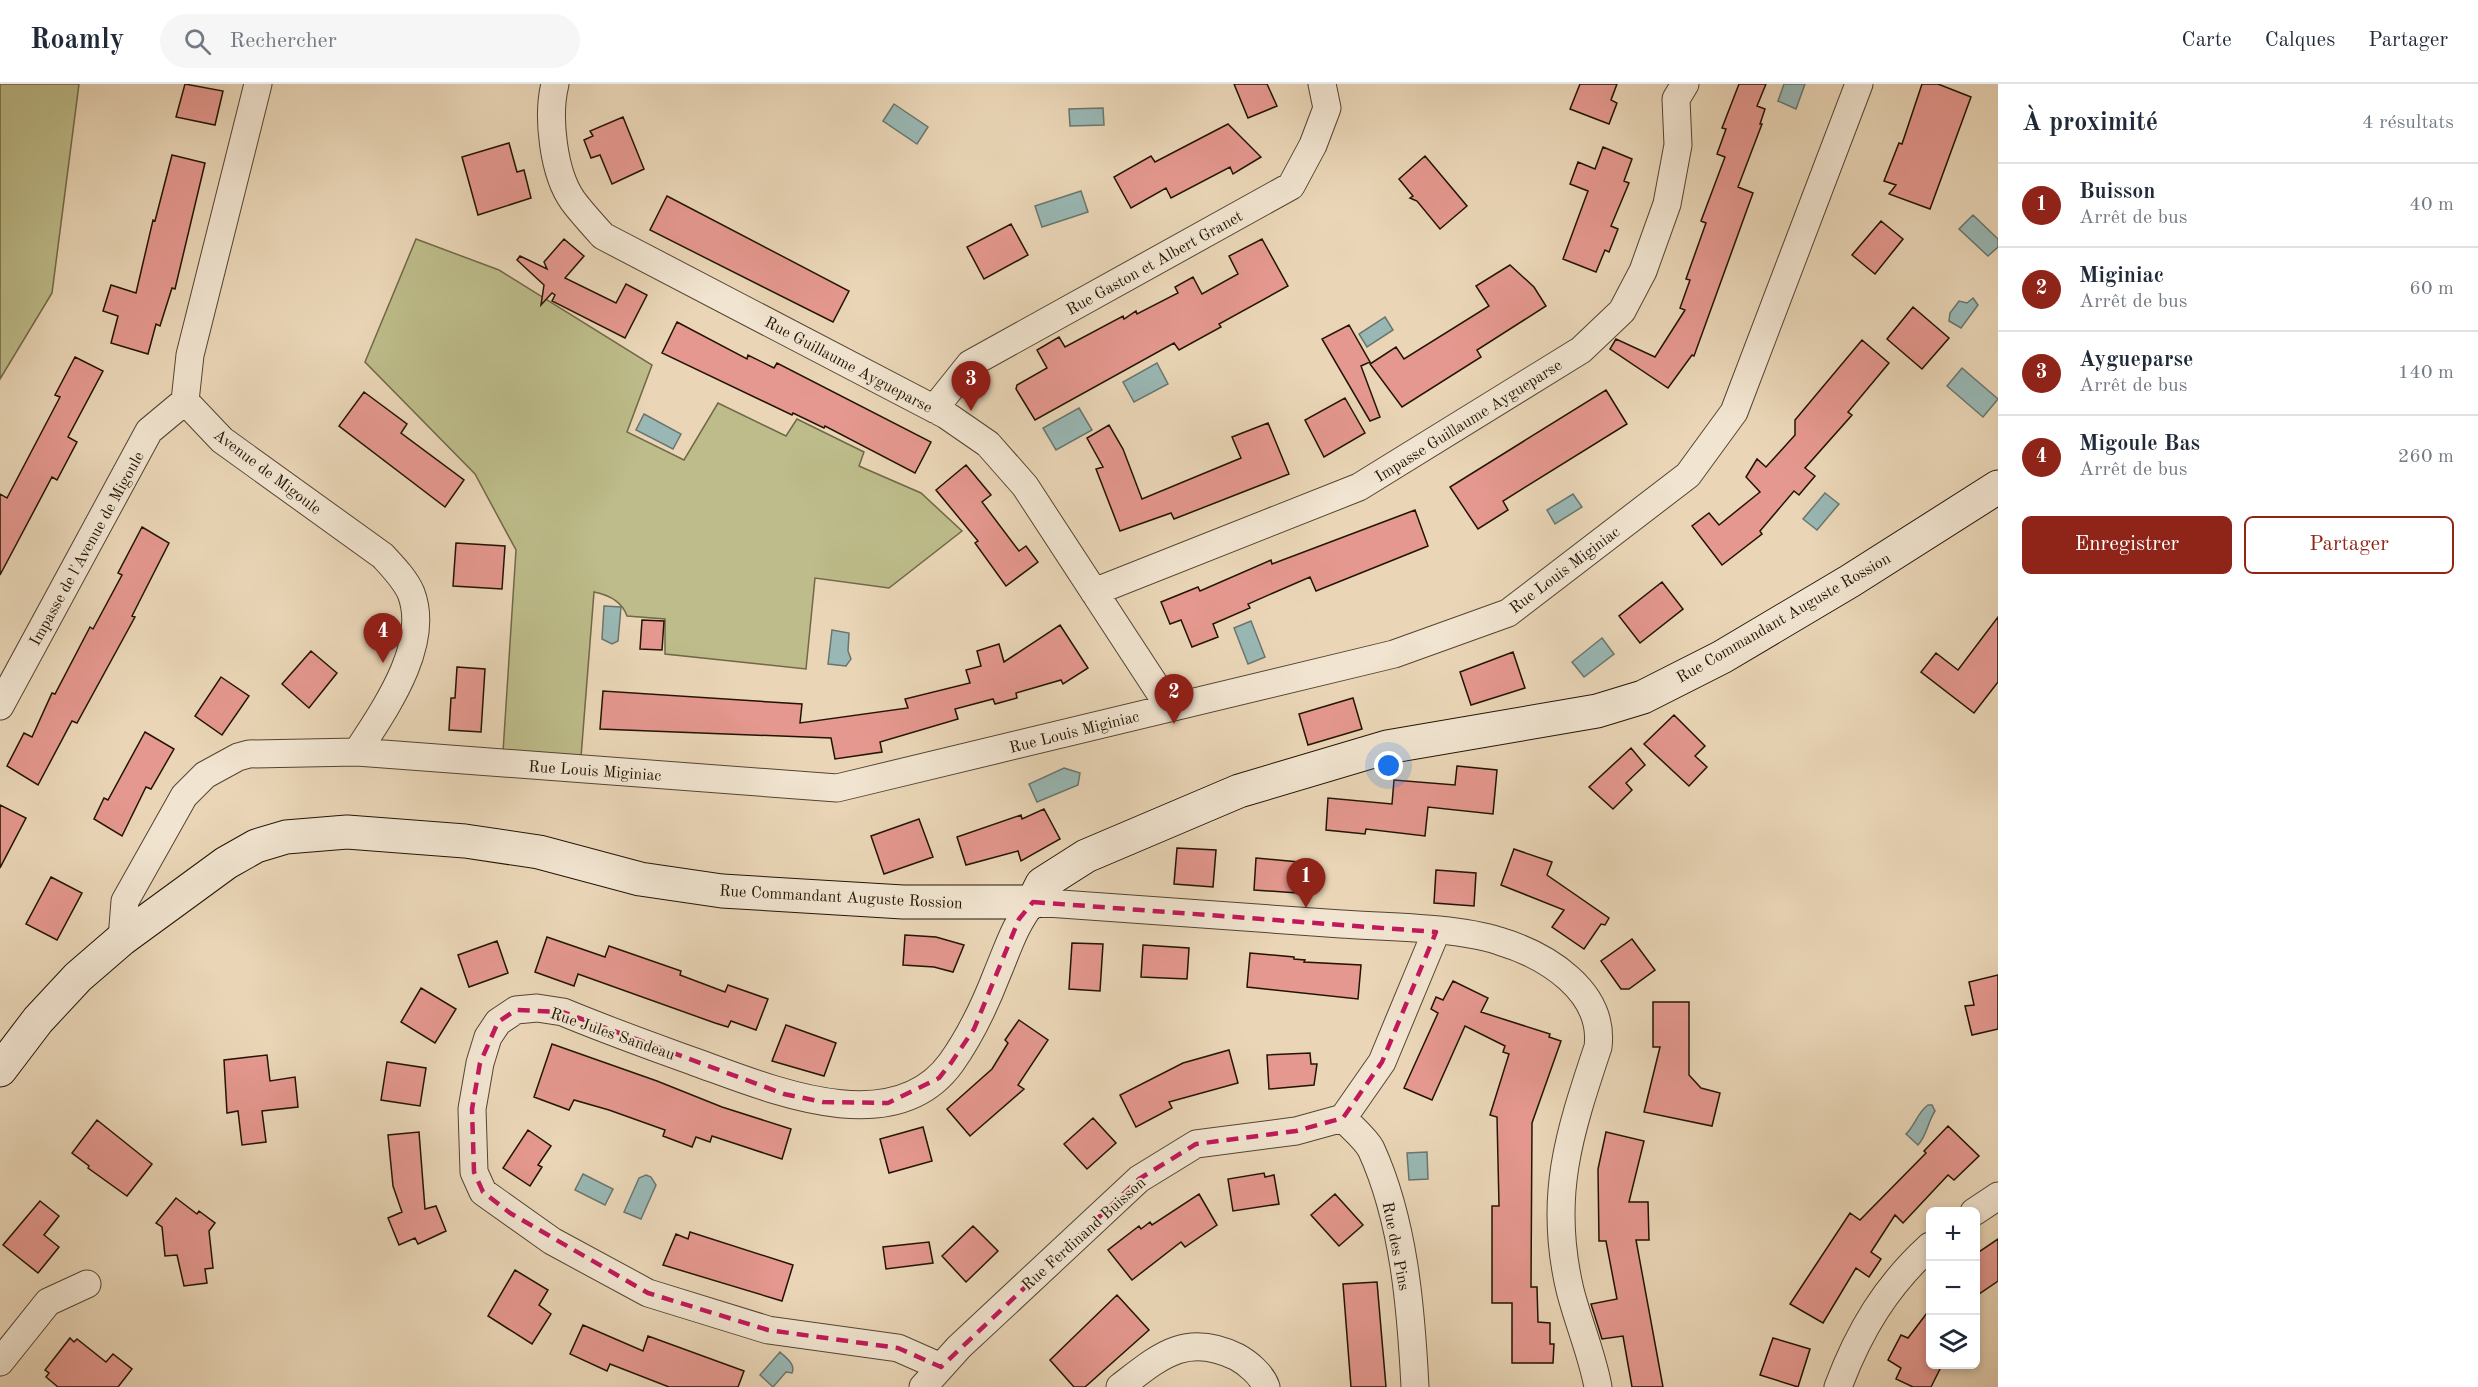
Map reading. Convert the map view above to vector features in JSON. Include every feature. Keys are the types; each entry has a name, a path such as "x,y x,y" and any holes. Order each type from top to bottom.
{"street":[{"path":"185,401 190,355 258,84"},
{"name":"Rue Guillaume Aygueparse","path":"555,84 550,106 554,152 572,199 603,236 934,409 987,444 1025,486 1170,708"},
{"name":"Rue Gaston et Albert Granet","path":"934,409 970,364 1291,186 1313,145 1327,108 1322,84"},
{"name":"Rue Louis Miginiac","path":"122,939 125,901 174,810 192,785 224,765 249,754 357,752 837,788 1394,654 1508,613 1688,475 1734,412 1859,84"},
{"name":"Impasse Guillaume Aygueparse","path":"1094,592 1359,487 1581,350 1622,311 1643,272 1667,204 1678,145 1675,89"},
{"name":"Impasse de l'Avenue de Migoule","path":"0,706 149,431 185,401"},
{"name":"Avenue de Migoule","path":"185,401 222,440 383,556 404,580 411,594 415,628 406,664 396,690 357,752"},
{"name":"Rue Commandant Auguste Rossion","path":"0,1070 38,1020 70,985 122,939 226,862 256,846 286,837 347,832 409,835 539,852 640,879 712,890 903,902 1034,902 1042,884 1086,856 1239,791 1387,747 1597,711 1643,696 1722,657 1850,581 1998,487"},
{"path":"1034,902 1472,934 1498,940 1525,951 1568,977 1584,994 1596,1014 1600,1032 1599,1047 1566,1149 1561,1216 1564,1259 1570,1288 1598,1387"},
{"name":"Rue Jules Sandeau","path":"941,1367 898,1348 768,1330 648,1293 527,1224 483,1192 474,1172 472,1109 480,1063 488,1037 498,1022 516,1010 537,1008 563,1012 783,1094 823,1102 888,1103 914,1094 939,1078 951,1063 974,1029 1019,919 1034,902"},
{"path":"1343,1118 1382,1062 1436,932"},
{"name":"Rue Ferdinand Buisson","path":"922,1387 1139,1179 1196,1144 1296,1131 1343,1118"},
{"name":"Rue des Pins","path":"1343,1118 1370,1147 1389,1200 1405,1269 1415,1387"},
{"path":"1980,1208 1998,1196"},
{"path":"1838,1387 1852,1349 1875,1307 1893,1284 1926,1250"},
{"path":"0,1362 48,1302 87,1284"},
{"path":"1120,1387 1163,1354 1189,1346 1217,1347 1247,1362 1266,1387"}],"highlighted area":[{"path":"1033,902 1436,932 1382,1062 1343,1118 1296,1131 1196,1144 1139,1179 941,1367 898,1348 768,1330 648,1293 510,1213 483,1192 474,1172 472,1109 480,1063 498,1022 516,1010 563,1012 784,1094 823,1102 888,1103 939,1078 951,1063 974,1029 1019,919"}],"shaded area":[{"path":"0,84 79,84 52,293 0,379"},
{"path":"416,239 499,270 652,365 627,432 684,460 718,403 786,436 797,419 864,452 859,466 921,493 962,531 889,588 815,578 806,669 665,654 665,619 627,616 622,606 614,600 594,592 581,757 503,752 516,550 475,474 365,362"}],"water":[{"path":"1784,84 1805,84 1796,109 1778,101"},
{"path":"894,104 928,127 917,144 883,121"},
{"path":"1103,108 1104,125 1070,126 1069,109"},
{"path":"1081,191 1088,212 1042,227 1035,206"},
{"path":"1973,215 1998,239 1998,247 1988,256 1959,229"},
{"path":"1973,298 1978,305 1961,328 1949,321 1950,313 1959,301 1967,303"},
{"path":"1385,317 1393,330 1367,347 1359,334"},
{"path":"1157,363 1168,384 1134,402 1123,382"},
{"path":"1962,368 1998,399 1983,417 1947,386"},
{"path":"1079,408 1092,430 1056,450 1043,428"},
{"path":"644,414 681,434 673,449 636,430"},
{"path":"1825,493 1839,504 1817,530 1803,519"},
{"path":"1573,494 1582,507 1555,524 1547,510"},
{"path":"604,606 621,607 618,641 612,644 602,639"},
{"path":"1251,621 1265,657 1248,664 1234,628"},
{"path":"832,630 849,633 848,651 851,659 846,666 828,664"},
{"path":"1602,638 1614,654 1584,677 1572,662"},
{"path":"1064,768 1080,773 1078,785 1037,802 1029,784"},
{"path":"1928,1105 1932,1105 1935,1111 1918,1145 1906,1134"},
{"path":"1427,1152 1428,1179 1409,1180 1407,1153"},
{"path":"583,1174 613,1189 605,1205 575,1190"},
{"path":"646,1175 651,1177 656,1185 641,1219 624,1212 639,1178"},
{"path":"780,1352 790,1361 793,1370 792,1373 786,1372 773,1387 760,1375"}],"building":[{"path":"185,84 223,91 215,125 176,117"},
{"path":"1234,84 1267,84 1277,106 1248,118"},
{"path":"1580,84 1617,84 1611,100 1617,103 1609,124 1570,109"},
{"path":"1739,84 1766,84 1757,106 1765,109 1760,124 1762,124 1738,187 1753,193 1694,356 1692,355 1668,388 1610,349 1616,339 1655,357 1685,310 1680,308 1690,280 1686,279 1706,223 1701,221 1725,157 1717,154 1726,129 1722,128"},
{"path":"1922,84 1938,84 1971,97 1930,209 1889,194 1896,185 1884,181 1899,143 1902,144"},
{"path":"623,117 644,169 612,184 600,155 591,158 584,140 593,136 590,131"},
{"path":"1228,124 1261,157 1233,174 1230,167 1171,198 1166,188 1131,208 1114,177 1151,156 1155,162"},
{"path":"509,143 517,172 524,170 531,198 478,215 462,157"},
{"path":"1603,147 1632,159 1624,181 1629,183 1611,226 1618,229 1609,252 1605,250 1596,272 1563,259 1588,191 1570,184 1578,162 1595,169"},
{"path":"172,155 205,163 175,289 172,288 160,326 156,324 148,354 111,343 118,316 103,311 111,285 136,293 153,220 155,221"},
{"path":"1425,156 1467,206 1440,229 1417,201 1410,198 1413,196 1399,179"},
{"path":"667,196 849,291 833,322 650,230"},
{"path":"1881,221 1903,239 1875,274 1852,255"},
{"path":"1011,224 1028,255 984,279 967,247"},
{"path":"564,239 584,256 565,278 616,303 626,284 647,295 625,338 552,301 555,295 552,293 541,305 544,285 517,260 520,256 547,269 544,262"},
{"path":"1262,239 1288,286 1219,324 1221,327 1179,350 1174,343 1035,420 1016,389 1017,385 1047,368 1037,350 1059,337 1065,347 1123,316 1124,319 1136,311 1137,314 1178,293 1175,287 1193,277 1202,294 1238,274 1229,256"},
{"path":"1510,265 1534,287 1546,306 1477,350 1481,357 1402,407 1370,364 1396,347 1404,359 1489,306 1476,286"},
{"path":"1913,307 1949,338 1922,369 1887,339"},
{"path":"677,322 747,359 748,355 774,368 777,363 931,442 915,473 825,426 824,428 793,413 792,415 662,353"},
{"path":"1349,325 1370,362 1361,366 1380,417 1370,421 1322,339"},
{"path":"1862,340 1889,363 1848,412 1852,415 1805,468 1815,476 1799,495 1794,491 1760,531 1762,534 1722,565 1692,526 1709,513 1719,525 1760,492 1746,477 1757,459 1766,467 1795,435 1795,420"},
{"path":"75,357 103,371 68,437 77,442 57,480 52,477 0,575 0,494 7,498 60,397 55,395"},
{"path":"1606,390 1627,424 1503,501 1508,510 1478,529 1450,487"},
{"path":"364,392 407,424 401,433 464,480 445,507 339,426"},
{"path":"1345,398 1365,433 1324,457 1305,420"},
{"path":"1268,423 1289,474 1174,519 1171,513 1120,531 1096,469 1103,467 1087,438 1109,425 1123,449 1142,499 1241,458 1232,437"},
{"path":"966,465 991,495 982,502 1019,551 1026,546 1038,562 1006,586 975,543 978,541 936,490"},
{"path":"1415,510 1428,546 1316,591 1310,577 1248,604 1250,608 1213,624 1218,637 1192,647 1181,620 1170,624 1161,602 1198,587 1200,591 1271,560 1272,564"},
{"path":"142,527 169,543 132,616 135,617 77,723 72,721 38,785 7,766 24,733 32,737 52,693 55,694 90,627 93,629 122,575 118,573"},
{"path":"456,543 505,546 502,589 453,586"},
{"path":"1662,582 1683,609 1640,643 1619,616"},
{"path":"1998,617 1998,682 1974,713 1921,672 1936,653 1958,670"},
{"path":"642,620 664,621 662,650 640,649"},
{"path":"1060,625 1088,668 1063,684 1061,680 1016,693 1017,698 995,704 993,699 955,709 958,719 880,742 882,752 835,759 831,738 600,729 603,691 802,704 800,723 908,708 905,699 970,683 966,670 981,666 977,651 999,644 1004,662"},
{"path":"311,651 337,673 309,708 282,684"},
{"path":"1513,652 1525,688 1471,705 1460,672"},
{"path":"457,667 485,669 481,732 449,730 451,698 455,698"},
{"path":"221,677 249,696 222,735 195,716"},
{"path":"1353,698 1362,729 1308,745 1299,714"},
{"path":"1674,715 1705,746 1695,756 1707,767 1689,786 1644,744"},
{"path":"145,732 174,749 151,789 146,787 122,836 94,819 104,798 108,800"},
{"path":"1631,748 1645,765 1626,783 1632,790 1613,809 1589,787"},
{"path":"1457,766 1497,770 1493,814 1428,807 1425,836 1366,829 1365,834 1326,830 1328,798 1392,804 1394,780 1455,785"},
{"path":"0,805 26,818 0,868"},
{"path":"1044,809 1060,839 1021,861 1018,851 966,865 957,837 1021,815 1022,819"},
{"path":"919,819 933,857 884,874 871,836"},
{"path":"1177,848 1216,850 1213,887 1174,884"},
{"path":"1514,849 1552,862 1547,875 1609,918 1605,925 1601,924 1584,949 1552,927 1564,910 1501,885"},
{"path":"1256,858 1299,862 1297,893 1254,890"},
{"path":"1436,870 1476,873 1474,906 1434,903"},
{"path":"51,877 82,893 57,940 26,924"},
{"path":"905,935 936,937 964,945 953,972 934,967 903,965"},
{"path":"547,937 605,957 609,946 681,971 680,975 725,992 728,985 768,999 756,1030 731,1021 728,1027 715,1023 578,974 574,986 535,972"},
{"path":"1632,939 1655,970 1629,989 1621,989 1601,961"},
{"path":"497,941 508,973 469,987 458,955"},
{"path":"1072,943 1103,944 1100,991 1069,989"},
{"path":"1143,945 1189,948 1187,979 1141,977"},
{"path":"1250,953 1294,957 1294,959 1305,960 1304,962 1361,965 1358,999 1247,987"},
{"path":"1998,975 1998,1029 1972,1035 1965,1006 1974,1005 1969,982"},
{"path":"1453,981 1488,998 1481,1012 1550,1034 1549,1037 1561,1041 1532,1123 1531,1287 1537,1287 1538,1322 1550,1323 1550,1344 1554,1344 1553,1363 1512,1363 1512,1303 1492,1303 1492,1206 1499,1206 1497,1117 1490,1115 1509,1054 1503,1052 1505,1046 1465,1026 1432,1100 1404,1088 1438,1013 1431,1009 1436,997 1443,1000"},
{"path":"421,988 456,1009 435,1043 401,1022"},
{"path":"1653,1002 1689,1002 1689,1075 1701,1088 1720,1093 1712,1126 1644,1112 1660,1047 1653,1047"},
{"path":"1019,1020 1048,1040 1018,1085 1024,1089 970,1136 947,1109 992,1069 1008,1043 1005,1040"},
{"path":"786,1025 836,1043 824,1076 772,1061"},
{"path":"552,1044 722,1107 791,1129 782,1159 712,1136 710,1142 696,1137 692,1147 663,1136 665,1130 609,1110 574,1100 569,1110 534,1097"},
{"path":"1229,1050 1238,1083 1169,1102 1172,1108 1136,1127 1120,1095 1183,1063"},
{"path":"1310,1053 1311,1064 1317,1064 1314,1085 1269,1089 1267,1055"},
{"path":"267,1055 270,1081 295,1077 298,1107 262,1111 266,1142 242,1145 238,1111 227,1113 224,1060"},
{"path":"387,1062 426,1068 420,1106 381,1100"},
{"path":"1093,1118 1116,1143 1087,1169 1064,1144"},
{"path":"97,1120 152,1164 127,1196 88,1168 89,1166 72,1153"},
{"path":"1948,1126 1979,1156 1954,1180 1948,1175 1903,1223 1895,1215 1871,1252 1881,1259 1869,1277 1856,1268 1823,1323 1790,1304 1850,1213 1860,1220 1926,1153 1924,1151"},
{"path":"923,1127 932,1161 889,1173 880,1139"},
{"path":"528,1130 551,1146 538,1165 542,1167 530,1186 503,1168"},
{"path":"419,1132 425,1209 436,1206 446,1231 418,1244 415,1238 399,1245 388,1218 402,1212 393,1186 388,1135"},
{"path":"1606,1132 1644,1141 1629,1202 1648,1202 1649,1240 1636,1240 1663,1387 1632,1387 1623,1336 1602,1339 1591,1304 1617,1299 1606,1241 1599,1241 1598,1169"},
{"path":"1264,1173 1265,1177 1274,1175 1279,1204 1233,1211 1228,1179"},
{"path":"1199,1194 1217,1225 1185,1247 1181,1242 1132,1280 1108,1250 1139,1226 1141,1229 1150,1222 1152,1225"},
{"path":"1335,1194 1363,1225 1339,1246 1311,1215"},
{"path":"176,1198 197,1214 199,1211 215,1223 209,1231 213,1268 205,1269 207,1283 184,1286 177,1255 165,1256 162,1227 156,1223"},
{"path":"40,1201 59,1216 44,1235 59,1247 38,1273 3,1245"},
{"path":"973,1226 998,1251 966,1282 942,1256"},
{"path":"690,1232 793,1265 782,1301 663,1265 676,1234 688,1239"},
{"path":"1998,1239 1998,1281 1980,1293 1980,1261 1980,1251"},
{"path":"929,1242 933,1263 886,1269 883,1247"},
{"path":"515,1270 548,1290 539,1305 551,1314 532,1344 488,1316"},
{"path":"1377,1282 1386,1387 1351,1387 1343,1284"},
{"path":"1117,1295 1149,1330 1085,1387 1074,1387 1050,1360"},
{"path":"1926,1314 1926,1369 1940,1369 1931,1387 1913,1387 1896,1379 1901,1368 1888,1360 1901,1335 1908,1338"},
{"path":"583,1325 643,1351 648,1336 744,1371 738,1387 669,1387 610,1364 607,1371 570,1354"},
{"path":"70,1338 74,1342 77,1339 106,1362 113,1354 132,1369 118,1387 58,1387 46,1377 49,1373 45,1370"},
{"path":"1773,1338 1810,1349 1798,1387 1760,1375"}],"place":[{"name":"Aygueparse","path":"971,411"},
{"name":"Migoule Bas","path":"383,663"},
{"name":"Miginiac","path":"1174,724"},
{"name":"Buisson","path":"1306,908"}]}
